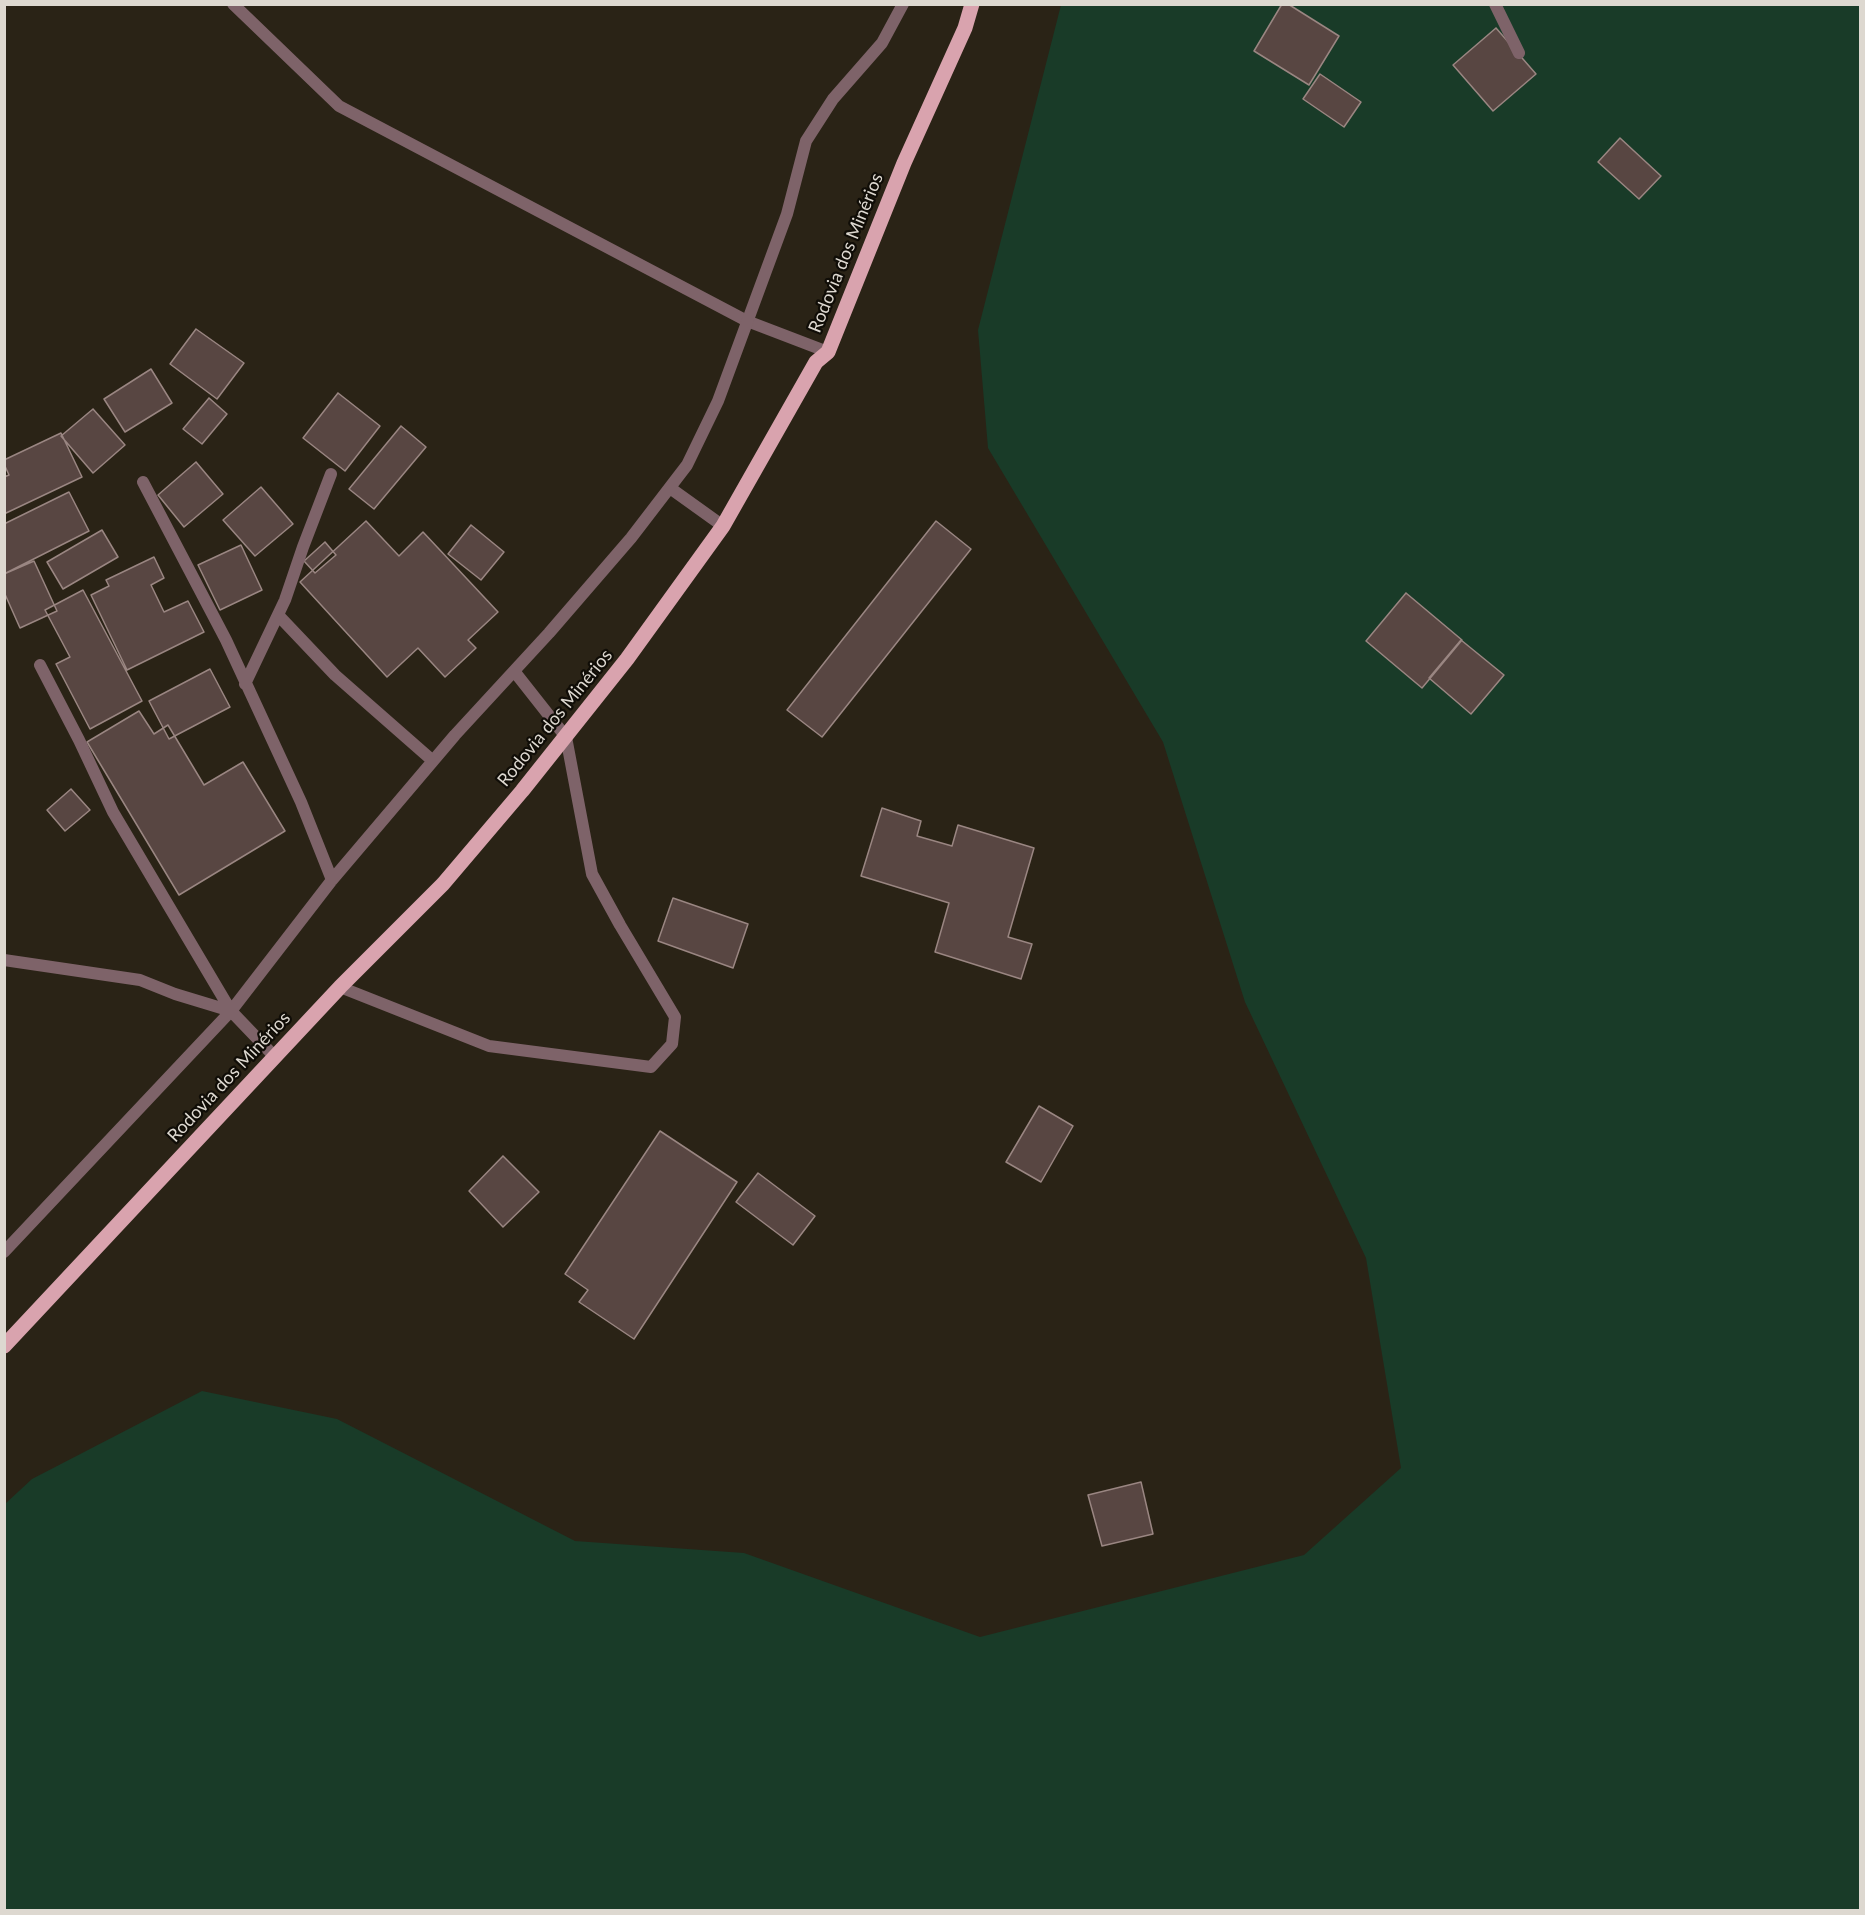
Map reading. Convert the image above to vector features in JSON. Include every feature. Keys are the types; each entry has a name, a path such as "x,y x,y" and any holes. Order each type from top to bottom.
{"main road":[{"name":"Rodovia dos Minérios","path":"4,1346 340,987 443,885 566,737 627,659 723,526 816,362 828,352 904,163 965,28 972,4"}],"street":[{"path":"233,4 339,106 747,321 828,352"},
{"path":"4,1252 231,1011 332,880 433,760 631,538 687,465 718,401 787,214 806,141 833,99 882,43 903,4"},
{"path":"1496,4 1519,53"},
{"path":"245,684 285,600 331,474"},
{"path":"143,482 226,640 301,802 332,880"},
{"path":"670,488 723,526"},
{"path":"278,615 335,675 433,760"},
{"path":"40,665 113,812 231,1011 275,1056"},
{"path":"340,987 489,1046 651,1067 672,1044 675,1017 592,874 566,737 514,671"},
{"path":"4,960 140,980 175,994 231,1011"}],"green space":[{"path":"1061,5 1860,5 1860,1910 5,1910 5,1504 32,1479 202,1391 337,1419 575,1541 744,1553 980,1637 1304,1555 1401,1468 1366,1258 1245,1002 1163,742 988,448 978,330"}],"building":[{"path":"1282,4 1288,4 1339,36 1309,85 1254,51"},
{"path":"1496,28 1536,74 1493,111 1453,65"},
{"path":"1320,74 1361,102 1344,127 1303,99"},
{"path":"1620,138 1661,176 1639,199 1598,162"},
{"path":"196,329 244,363 217,399 170,364"},
{"path":"151,369 172,403 125,432 104,399"},
{"path":"338,393 380,426 345,471 303,438"},
{"path":"209,398 227,414 202,444 183,429"},
{"path":"93,409 125,445 93,473 61,436"},
{"path":"401,426 426,447 374,509 349,489"},
{"path":"61,433 82,477 4,514 4,477 9,475 4,460"},
{"path":"196,462 223,494 184,527 158,495"},
{"path":"261,487 293,524 255,556 223,520"},
{"path":"69,492 89,531 4,574 4,524"},
{"path":"366,521 399,556 423,532 498,612 468,640 476,648 445,677 418,648 387,677 300,582"},
{"path":"936,521 971,549 822,737 787,710"},
{"path":"471,525 504,552 481,580 448,554"},
{"path":"102,530 118,557 63,589 47,562"},
{"path":"325,542 336,555 315,573 304,561"},
{"path":"241,545 262,590 220,610 198,565"},
{"path":"154,557 164,578 151,585 164,612 188,601 204,632 127,670 91,595 109,586 106,580"},
{"path":"34,561 57,611 20,628 4,592 4,574"},
{"path":"83,590 142,701 90,729 56,664 70,657 45,610"},
{"path":"1406,593 1462,640 1422,688 1366,641"},
{"path":"1461,640 1504,675 1471,714 1429,678"},
{"path":"210,669 230,707 169,739 149,701"},
{"path":"139,711 154,734 168,725 204,785 243,762 285,831 179,895 87,742"},
{"path":"71,789 90,810 65,831 47,810"},
{"path":"882,808 921,821 917,836 952,846 958,825 1034,848 1008,937 1032,944 1021,979 935,952 949,903 861,876"},
{"path":"673,898 748,924 733,968 658,941"},
{"path":"1039,1106 1073,1126 1041,1182 1006,1162"},
{"path":"660,1131 737,1182 634,1339 579,1302 588,1290 565,1274"},
{"path":"503,1156 539,1192 503,1227 469,1191"},
{"path":"758,1173 815,1216 793,1245 736,1202"},
{"path":"1141,1482 1153,1534 1102,1546 1088,1495"}]}
